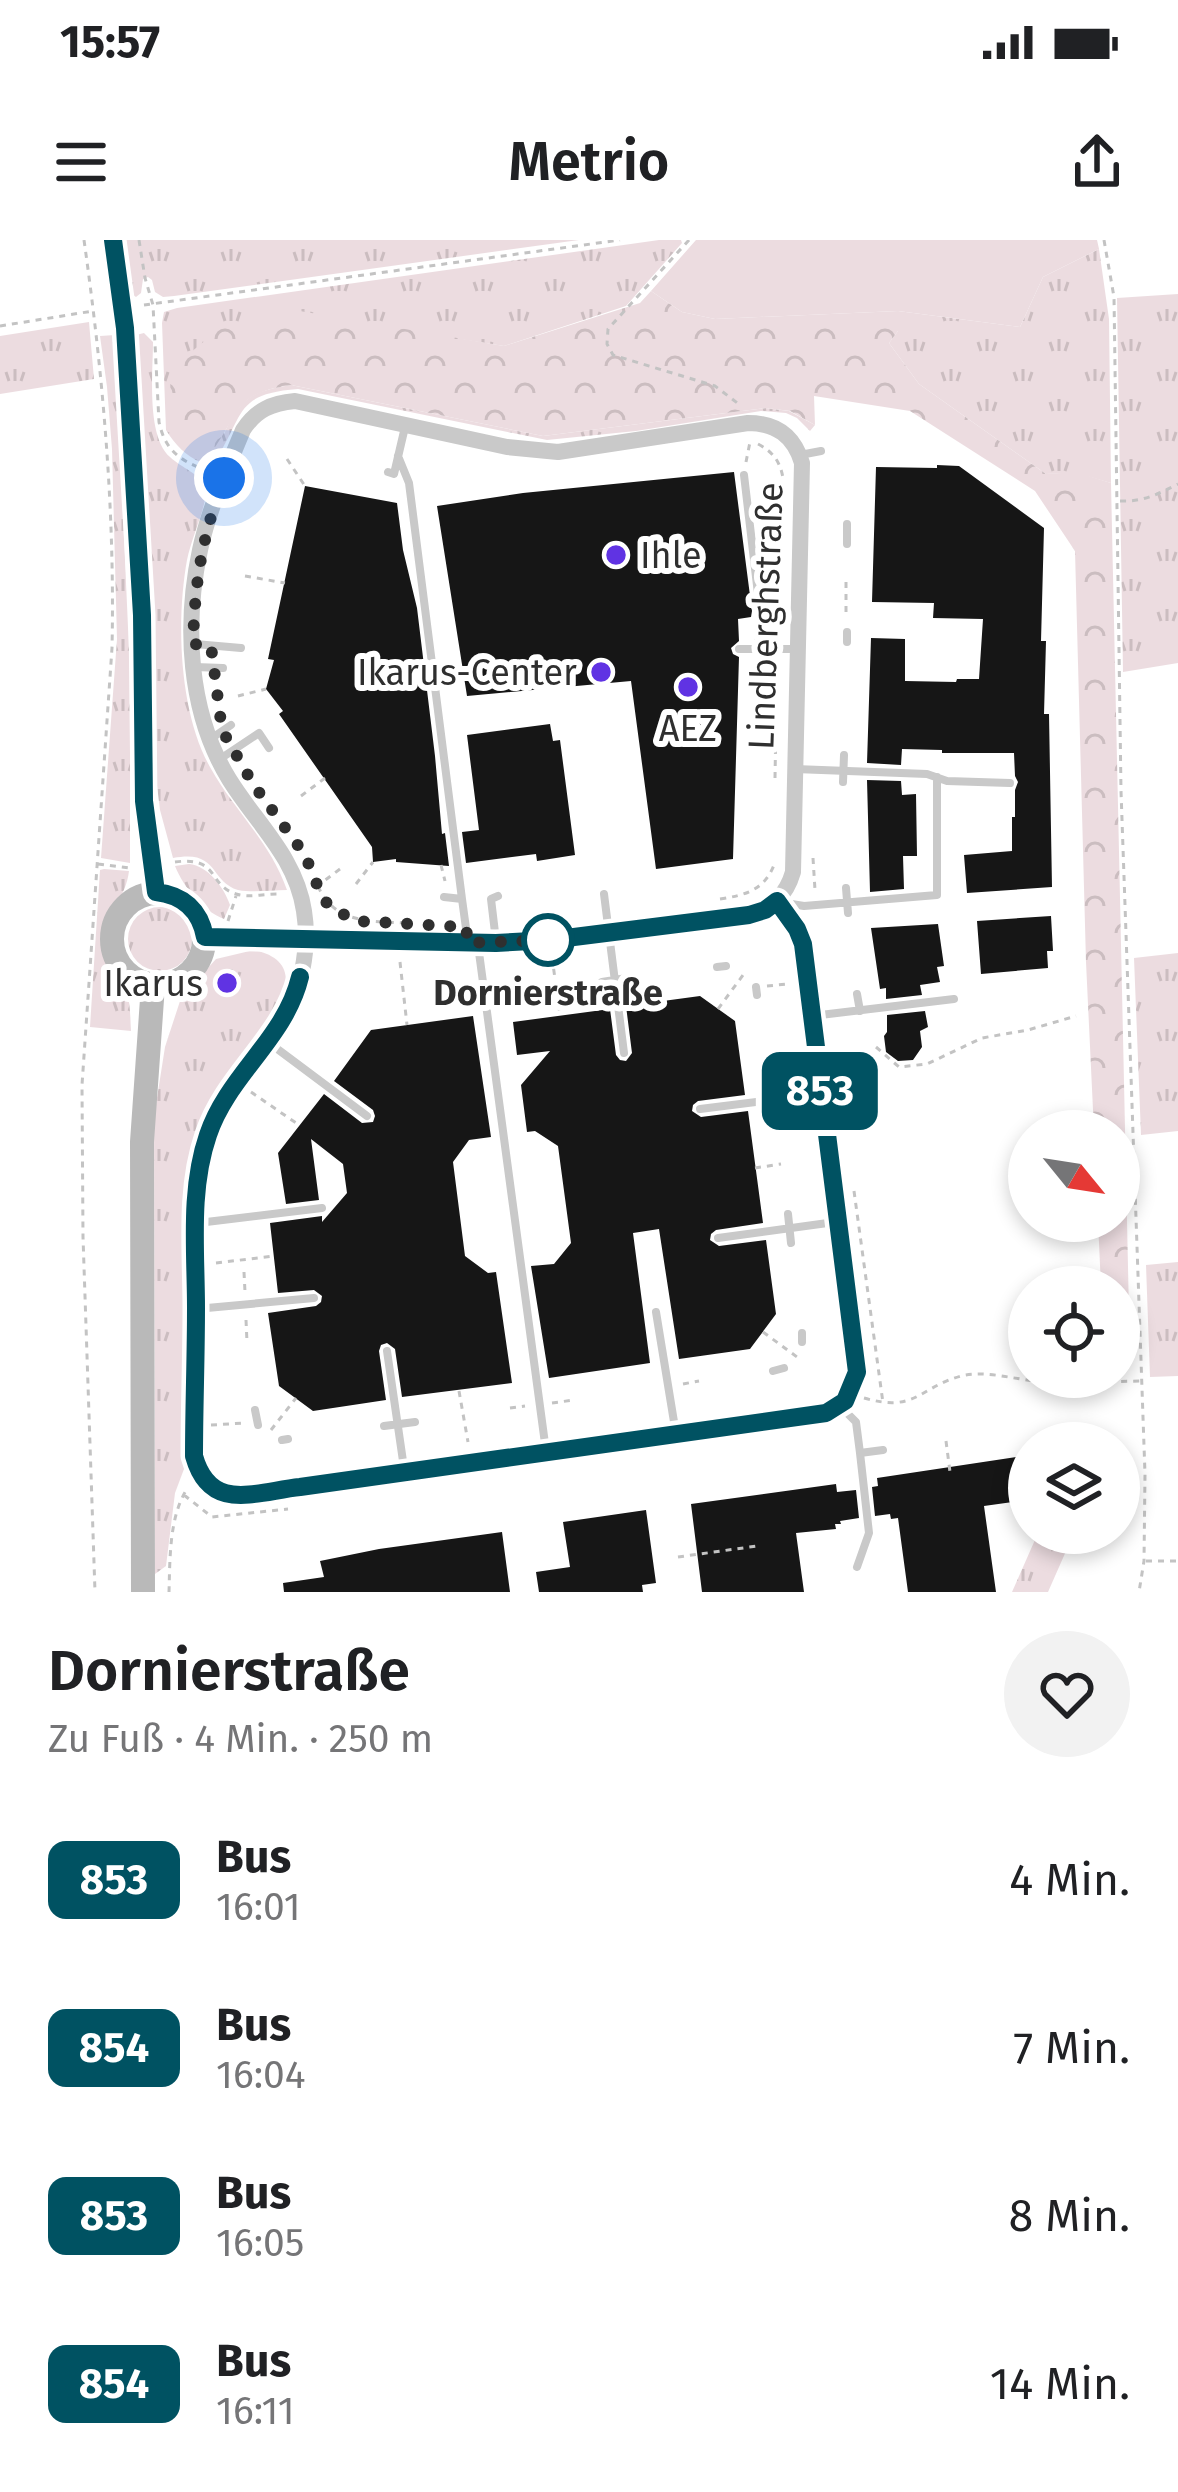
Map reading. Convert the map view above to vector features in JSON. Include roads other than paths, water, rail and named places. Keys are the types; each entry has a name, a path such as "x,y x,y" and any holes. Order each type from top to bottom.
{"street":[{"path":"113,240 123,307 142,615 144,801 154,880 190,905 217,937"},
{"path":"154,880 118,916 112,945 126,972 153,985 189,973 217,937 305,938 481,943 550,940 749,915 777,901 803,944 857,1372 845,1400 826,1413 233,1495 213,1489 200,1477 194,1456 198,1182 207,1136 222,1102 282,1023 296,996 305,938 304,911 293,871 230,781 208,740 196,689 193,644 200,550 251,417 281,402 295,401 405,425"},
{"name":"Lindberghstraße","path":"405,425 508,447 558,452 774,427 787,434 800,455 787,648 794,769 793,872 777,901"},
{"path":"143,1592 142,1142 153,985"}],"lane":[{"path":"388,472 394,474 405,425"},
{"path":"800,455 820,451"},
{"path":"398,456 409,484 462,899 481,943"},
{"path":"744,475 760,611 758,647"},
{"path":"847,524 848,544"},
{"path":"193,644 241,648"},
{"path":"739,649 787,648"},
{"path":"194,667 223,668"},
{"path":"208,740 230,725"},
{"path":"218,760 259,733 269,748"},
{"path":"843,782 844,755"},
{"path":"794,769 927,774 947,782 1010,782"},
{"path":"777,901 804,907 847,907 937,895 937,777"},
{"path":"846,889 847,907"},
{"path":"604,894 624,1053"},
{"path":"498,896 491,899 481,943 484,990 546,1451"},
{"path":"443,897 462,899"},
{"path":"602,982 627,978"},
{"path":"857,994 860,1011"},
{"path":"812,1016 954,999"},
{"path":"268,1042 367,1116"},
{"path":"700,1109 821,1094"},
{"path":"259,1202 261,1215"},
{"path":"194,1223 241,1222 322,1208"},
{"path":"788,1214 791,1243"},
{"path":"718,1238 839,1221"},
{"path":"196,1309 314,1298"},
{"path":"656,1312 663,1387 676,1434"},
{"path":"387,1351 404,1471"},
{"path":"773,1371 784,1368"},
{"path":"845,1400 856,1422 869,1533 857,1567"},
{"path":"255,1410 258,1423"},
{"path":"384,1426 415,1422"},
{"path":"860,1454 883,1450"}],"place":[{"name":"Ihle","path":"616,555"},
{"name":"Ikarus-Center","path":"601,672"},
{"name":"AEZ","path":"688,687"},
{"name":"Dornierstraße","path":"548,940"},
{"name":"Ikarus","path":"227,983"}]}
